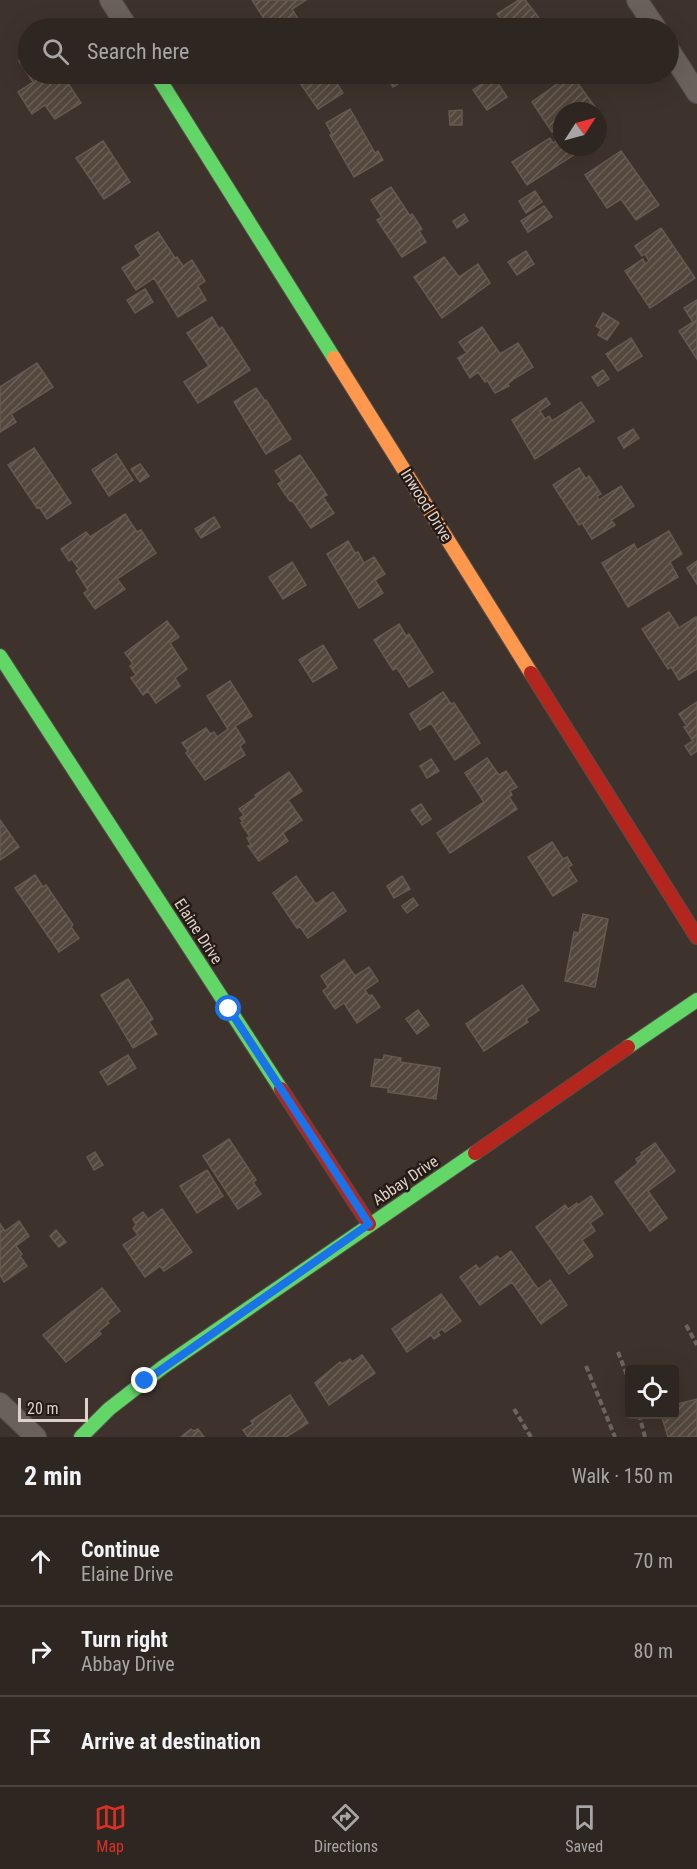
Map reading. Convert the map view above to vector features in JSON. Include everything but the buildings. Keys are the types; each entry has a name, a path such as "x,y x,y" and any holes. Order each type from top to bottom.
{"street":[{"path":"110,0 122,18"},
{"path":"637,0 649,18"},
{"path":"679,64 697,93"},
{"name":"Inwood Drive","path":"162,84 697,937"},
{"name":"Elaine Drive","path":"0,656 369,1224"},
{"name":"Abbay Drive","path":"81,1437 109,1409 163,1367 697,1000"},
{"path":"0,1403 36,1437"}],"path":[{"path":"686,1325 697,1345"},
{"path":"618,1352 625,1370"},
{"path":"586,1366 615,1437"},
{"path":"514,1408 531,1437"},
{"path":"640,1419 645,1437"}],"traffic: fast":[{"path":"162,84 334,358"},
{"path":"0,656 281,1089"},
{"path":"628,1047 697,1000"},
{"path":"81,1437 109,1409 163,1367 475,1153"}],"traffic: slow":[{"path":"334,358 531,673"}],"traffic: jam":[{"path":"531,673 697,937"},
{"path":"475,1153 628,1047"},
{"path":"281,1089 369,1224"}],"route":[{"path":"145,1381 369,1224 229,1009"}]}
